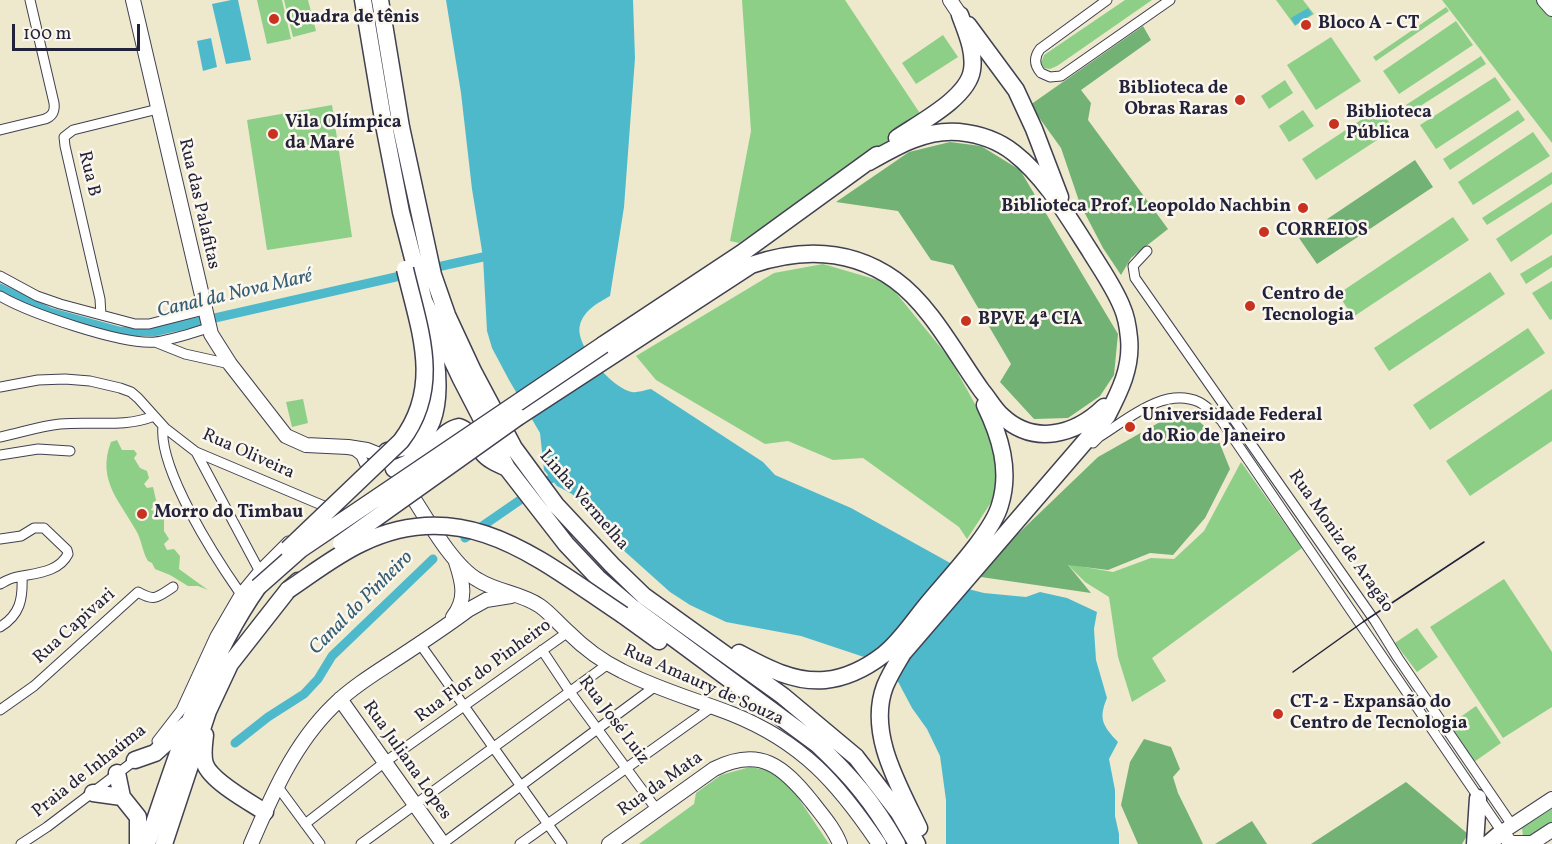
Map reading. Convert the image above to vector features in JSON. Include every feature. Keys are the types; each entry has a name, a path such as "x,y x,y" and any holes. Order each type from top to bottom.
{"highway":[{"path":"164,844 236,618 280,556 401,441 409,431 422,400 426,375 420,268 392,206 384,125 363,0"},
{"name":"Linha Vermelha","path":"380,0 401,127 424,301 466,390 517,472 549,510 644,596 783,696 856,757 899,813 917,844"},
{"path":"147,844 190,721 223,660 288,590 341,543 518,417 955,98 967,84 972,71 970,44 960,15"},
{"path":"960,15 1016,90 1034,129 1067,216"},
{"path":"679,622 764,667 786,676 822,680 847,675 892,648 989,540 1056,477 1107,416 1119,392 1128,365 1129,353 1129,338 1123,309 1114,289 1067,216 1025,162 1005,147 981,136 959,132 927,135 899,145 869,162"},
{"path":"258,587 302,549 607,350 751,265 776,256 819,253 860,261 896,281 914,297 970,374 1004,417 1016,426 1041,434 1064,432 1077,428 1089,421 1119,392"},
{"name":"Linha Vermelha","path":"420,268 447,315 472,371 514,448 517,472"},
{"path":"371,460 418,441 427,431 435,408 438,372 424,301"},
{"path":"926,844 888,758 883,739 881,712 885,686 903,653 989,540 1000,506 1005,477 1003,454 996,428 970,374"},
{"path":"396,471 431,448 449,431 459,427 469,434 483,454 496,463 517,472"},
{"name":"Linha Vermelha","path":"549,510 566,544 598,578 633,608 817,744 843,768 864,792 897,844"},
{"path":"288,590 341,554 396,530 424,525 469,529 503,539 529,553 660,641 702,664 717,669"},
{"path":"208,711 203,751 211,775 265,812"},
{"path":"135,760 155,753 190,721"},
{"path":"117,773 122,796 138,817 138,844"},
{"path":"93,793 122,796"},
{"path":"1475,844 1478,798"},
{"path":"1488,844 1509,836"}],"street":[{"path":"0,130 45,119 51,116 54,110 30,0"},
{"name":"Rua das Palafitas","path":"133,0 206,319 230,364 286,436 306,445 348,447 371,460"},
{"path":"950,0 960,15"},
{"path":"1107,0 1036,53 1035,63 1041,73 1050,77 1060,76 1170,0"},
{"path":"1544,0 1552,9"},
{"name":"Rua B","path":"101,315 100,299 64,137 72,130 158,109"},
{"name":"Rua Moniz de Aragão","path":"1147,251 1133,266 1135,278 1375,621 1509,836"},
{"path":"0,276 37,296 101,315 142,324 206,319"},
{"path":"0,296 48,317 115,337 155,342 185,354 230,364"},
{"path":"155,342 206,319"},
{"name":"Rua Oliveira","path":"0,387 38,380 65,379 90,381 131,392 163,426 196,452 324,506"},
{"name":"Rua Moniz de Aragão","path":"1056,477 1099,437 1163,400 1182,398 1199,402 1228,428 1478,798 1509,836"},
{"path":"0,437 55,424 133,423 154,417"},
{"path":"163,426 163,445 167,464 220,563 240,593"},
{"path":"0,455 38,449 70,451"},
{"path":"196,452 259,570"},
{"path":"371,460 396,471 469,583 469,595 477,598 505,596 525,598"},
{"name":"Praia de Inhaúma","path":"21,844 93,793 155,744 187,699 216,636 240,593 259,570 371,460"},
{"path":"0,539 21,536 34,528 44,528 67,550 68,554 66,559 49,571 13,578 0,584"},
{"path":"0,627 16,614 22,601 22,577"},
{"path":"450,622 461,605 469,583"},
{"name":"Rua Amaury de Souza","path":"469,583 525,598 541,607 586,648 608,664 759,726 788,744 818,767 853,805 879,844"},
{"name":"Rua Capivari","path":"0,710 34,686 138,591 150,598 156,598 173,587"},
{"path":"468,610 477,598"},
{"path":"251,844 265,812 308,734 340,699 468,610 492,598"},
{"name":"Rua Flor do Pinheiro","path":"305,824 385,762 568,632"},
{"path":"420,644 562,844"},
{"name":"Rua José Luiz","path":"542,650 657,810"},
{"path":"361,844 608,664"},
{"path":"443,844 657,685"},
{"name":"Rua Juliana Lopes","path":"340,699 443,844"},
{"path":"520,844 712,707"},
{"name":"Rua da Mata","path":"609,844 705,774 730,761 750,759 762,761 783,770 823,816 840,844"},
{"path":"278,787 320,844"},
{"path":"1509,836 1552,799"},
{"path":"1509,836 1532,843 1552,830"}],"green space":[{"name":"Quadra de tênis","path":"257,0 282,0 291,39 267,44"},
{"name":"Quadra de tênis","path":"284,0 308,0 316,31 293,37"},
{"path":"742,0 845,0 923,118 739,243 730,241 751,131"},
{"path":"1125,0 1152,0 1057,66 1050,69 1044,68 1041,63 1044,55"},
{"path":"1276,0 1303,0 1314,14 1295,26"},
{"path":"1442,0 1538,0 1552,15 1552,143"},
{"path":"1446,7 1449,11 1376,61 1373,57"},
{"path":"1456,21 1473,45 1399,94 1383,71"},
{"path":"1143,26 1151,40 1081,90 1091,103 1088,120 1168,229 1131,258 1121,275 1103,248 1080,204 1061,148 1030,105"},
{"path":"943,35 958,57 916,84 902,63"},
{"path":"1331,37 1361,81 1316,110 1287,65"},
{"path":"1481,56 1486,64 1411,112 1406,105"},
{"path":"1495,77 1511,100 1436,149 1420,125"},
{"path":"1285,80 1293,93 1269,109 1261,96"},
{"path":"332,105 352,237 267,250 247,120"},
{"path":"1379,108 1394,129 1316,180 1302,159"},
{"path":"1303,110 1314,126 1289,142 1279,126"},
{"path":"1518,110 1525,120 1450,170 1443,159"},
{"path":"1533,132 1550,156 1473,205 1458,182"},
{"path":"950,142 981,146 1020,170 1118,334 1114,375 1100,396 1068,418 1034,419 1000,382 1011,364 953,265 931,260 898,211 836,202 909,152"},
{"path":"1415,160 1433,187 1317,264 1299,238"},
{"path":"1552,172 1552,184 1487,225 1482,218"},
{"path":"1552,202 1552,234 1511,262 1496,239"},
{"path":"1453,217 1469,240 1353,317 1338,294"},
{"path":"1552,255 1552,267 1526,284 1520,274"},
{"path":"823,264 888,283 950,359 995,440 999,472 992,501 967,539 959,527 863,458 833,460 788,441 765,444 656,380 636,356 774,273"},
{"path":"1490,272 1505,294 1389,371 1374,348"},
{"path":"1552,281 1552,319 1550,320 1532,293"},
{"path":"1528,328 1545,353 1430,430 1413,405"},
{"path":"1552,389 1552,441 1470,496 1446,461"},
{"path":"303,399 308,423 292,427 286,402"},
{"path":"1187,410 1218,439 1230,469 1205,518 1173,555 1150,553 1108,570 1068,565 1091,593 974,576 1098,457 1160,422"},
{"path":"117,440 122,450 134,450 137,454 134,458 140,468 147,471 149,478 144,484 147,488 153,487 156,500 151,510 158,512 164,518 164,531 169,539 164,544 167,550 174,549 180,556 179,569 208,590 198,586 188,586 155,569 148,561 138,534 112,491 108,480 107,456 111,442"},
{"path":"1241,462 1302,548 1152,658 1166,681 1132,702 1118,657 1109,597 1085,582 1067,564 1113,572 1151,558 1174,559 1204,531"},
{"path":"1504,579 1552,652 1552,707 1503,738 1430,627"},
{"path":"1417,628 1438,657 1417,672 1395,643"},
{"path":"1476,706 1501,743 1474,762 1449,725"},
{"path":"1144,739 1171,747 1180,769 1173,777 1178,793 1203,844 1138,844 1121,805 1130,762"},
{"path":"750,767 772,771 789,784 829,844 639,844 694,804 696,793 721,775"},
{"path":"1406,782 1468,834 1462,844 1311,844"},
{"path":"1552,808 1552,822 1527,839 1523,837 1522,828"},
{"path":"1252,821 1267,844 1215,844"}],"water":[{"path":"238,0 251,60 226,64 212,4"},
{"path":"446,0 633,0 635,58 624,207 610,296 588,311 580,325 583,343 589,354 605,374 624,389 634,392 651,389 763,462 775,475 851,508 952,564 964,588 984,593 1026,597 1040,592 1067,598 1097,612 1094,629 1096,660 1107,698 1103,717 1106,727 1118,742 1109,759 1115,790 1115,816 1119,844 946,844 946,800 940,756 927,729 912,708 895,676 886,667 864,657 801,636 726,622 690,605 670,592 622,549 572,494 557,486 544,470 540,433 492,348 487,331 483,257"},
{"path":"1308,8 1312,14 1295,25 1291,18"},
{"path":"211,38 217,67 203,71 197,41"}],"waterway":[{"name":"Canal da Nova Maré","path":"428,269 483,257"},
{"name":"Canal da Nova Maré","path":"0,288 50,312 119,331 153,332 409,274"},
{"name":"Canal do Pinheiro","path":"465,538 552,478"},
{"name":"Canal do Pinheiro","path":"235,743 268,717 304,694 318,679 332,656 433,559"}],"tram line":[{"path":"1293,672 1363,622 1484,542"}],"place":[{"name":"Quadra de tênis","path":"274,19"},
{"name":"Bloco A - CT","path":"1306,25"},
{"name":"Biblioteca de Obras Raras","path":"1240,100"},
{"name":"Biblioteca Pública","path":"1334,124"},
{"name":"Vila Olímpica da Maré","path":"273,134"},
{"name":"Biblioteca Prof. Leopoldo Nachbin","path":"1303,208"},
{"name":"CORREIOS","path":"1264,232"},
{"name":"Centro de Tecnologia","path":"1250,306"},
{"name":"BPVE 4ª CIA","path":"966,321"},
{"name":"Universidade Federal do Rio de Janeiro","path":"1130,427"},
{"name":"Morro do Timbau","path":"142,514"},
{"name":"CT-2 - Expansão do Centro de Tecnologia","path":"1278,714"}]}
